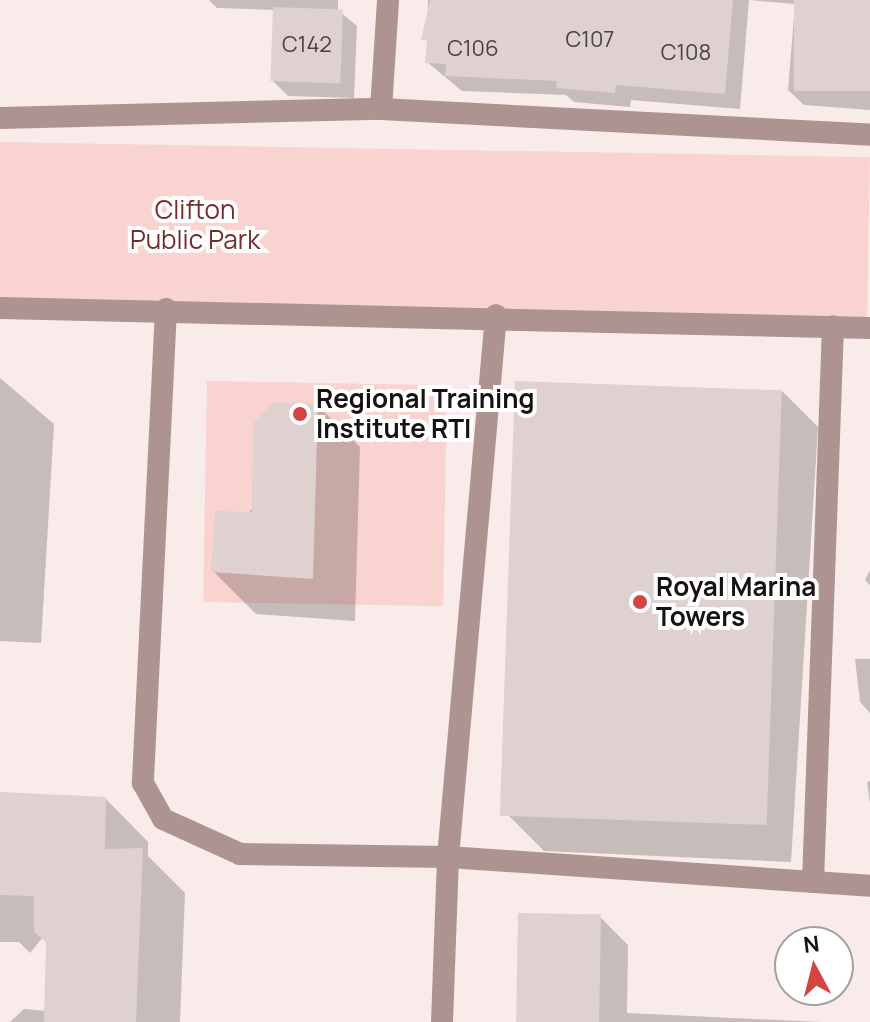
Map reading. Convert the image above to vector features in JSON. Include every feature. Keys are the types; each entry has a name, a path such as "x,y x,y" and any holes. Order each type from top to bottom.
{"street":[{"path":"381,109 388,0"},
{"path":"0,118 381,109 870,135"},
{"path":"0,308 496,315 870,328"},
{"path":"166,309 143,783 163,819 240,854 448,857 870,886"},
{"path":"442,1022 448,857 496,315"},
{"path":"813,882 833,326"}],"green space":[{"name":"Clifton Public Park","path":"0,142 870,157 867,321 0,306"},
{"path":"207,381 447,385 443,606 203,602"}],"building":[{"path":"430,0 733,0 725,94 616,85 615,93 556,88 557,81 445,76 446,64 425,63 427,40 421,40"},
{"path":"794,0 870,0 870,91 794,91"},
{"path":"273,7 343,9 340,83 270,81"},
{"name":"Royal Marina Towers","path":"515,381 782,390 767,825 500,816"},
{"path":"274,402 318,403 313,579 211,572 215,511 252,512 253,424"},
{"path":"0,792 106,797 105,849 143,848 136,1022 44,1022 46,942 34,932 34,896 0,895"},
{"path":"518,913 601,914 599,1022 516,1022"}],"place":[{"name":"Regional Training Institute RTI","path":"300,414"},
{"name":"Royal Marina Towers","path":"640,602"}]}
